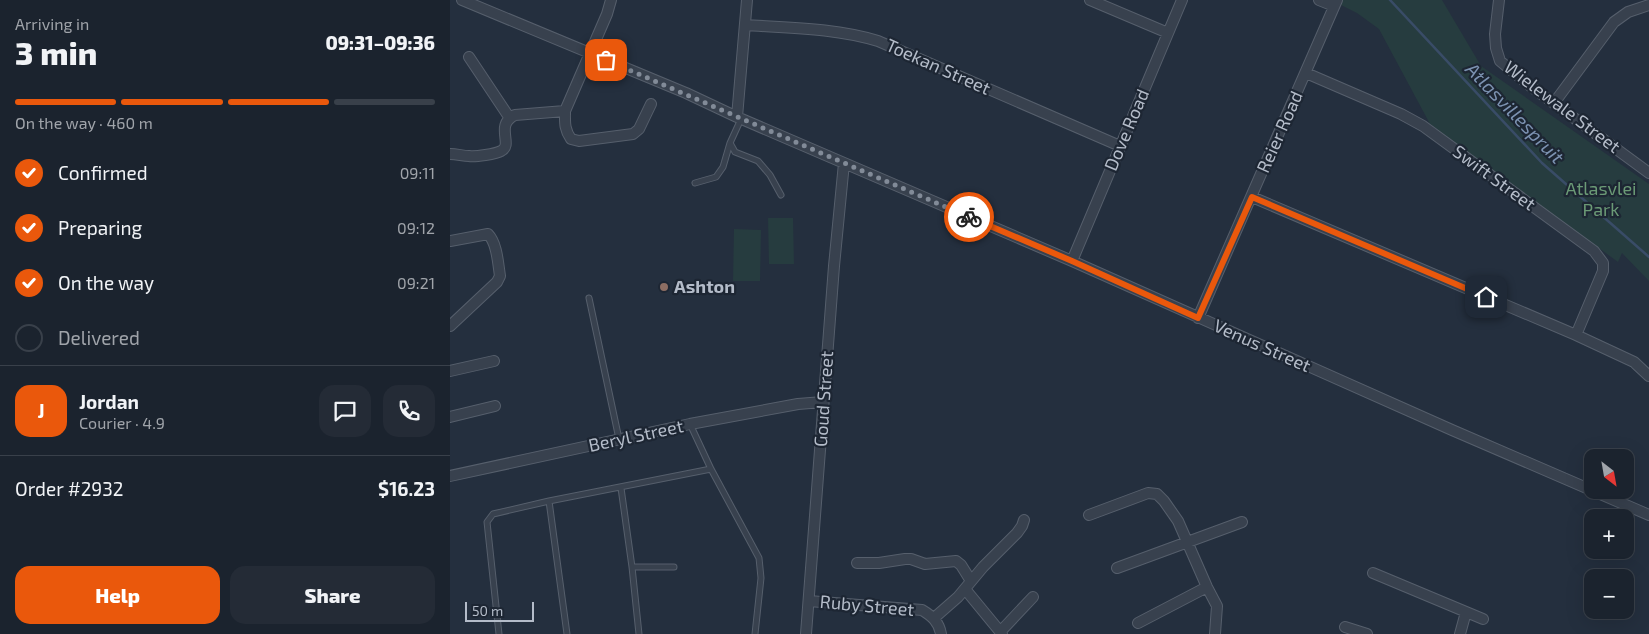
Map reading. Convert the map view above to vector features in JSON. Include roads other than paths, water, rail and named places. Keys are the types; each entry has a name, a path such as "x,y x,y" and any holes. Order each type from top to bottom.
{"street":[{"name":"Venus Street","path":"462,0 686,93 739,118 1072,261 1649,515"},
{"path":"611,0 608,14 564,111 565,127 571,139 579,141 633,134 639,129 651,104"},
{"path":"739,118 747,0"},
{"path":"1090,0 1168,33"},
{"name":"Dove Road","path":"1072,261 1182,0"},
{"path":"1320,0 1335,3"},
{"name":"Wielewale Street","path":"1499,0 1495,34 1496,48 1500,61 1529,86 1649,173"},
{"name":"Reier Road","path":"1198,318 1335,3"},
{"path":"1554,103 1614,22 1628,12 1649,5"},
{"name":"Toekan Street","path":"745,25 837,31 856,34 878,41 1120,146"},
{"path":"469,58 509,118"},
{"name":"Swift Street","path":"1306,73 1401,114 1423,126 1594,250 1603,263 1603,270 1576,335"},
{"path":"450,154 462,154 472,157 501,152 506,144 504,130 505,123 509,118 515,115 564,111"},
{"name":"Goud Street","path":"806,634 823,402 844,163"},
{"path":"1252,197 1576,335 1634,362 1649,376"},
{"path":"450,241 488,234 492,237 500,276 450,326"},
{"path":"450,360 451,371 494,360"},
{"name":"Beryl Street","path":"450,476 690,424 798,404 823,402"},
{"path":"450,417 495,406"},
{"path":"1089,515 1148,493 1156,494 1164,501 1178,521 1217,606 1215,634"},
{"path":"934,618 958,597 1017,532 1024,520"},
{"path":"1117,568 1242,522"},
{"path":"857,563 879,563 905,559 925,564 956,561 961,565 968,585 1001,633 1033,597"},
{"path":"1373,573 1483,619"},
{"path":"1138,623 1207,587"},
{"name":"Ruby Street","path":"809,602 922,610 934,618 941,634"},
{"path":"1460,634 1466,612"},
{"path":"1345,626 1367,634"}],"lane":[{"path":"695,183 716,177 723,167 739,118"},
{"path":"730,143 735,152 758,161 770,175 781,195"},
{"path":"589,298 619,439"},
{"path":"690,424 711,469 759,558 761,578 755,634"},
{"path":"499,634 487,522 493,514 711,469"},
{"path":"621,488 639,634"},
{"path":"550,501 567,634"},
{"path":"632,567 674,567"}],"waterway":[{"name":"Atlasvillespruit","path":"1390,0 1542,163 1649,257"}],"place":[{"name":"Ashton","path":"664,287"}],"park label":[{"name":"Atlasvlei Park","path":"1601,199"}]}
